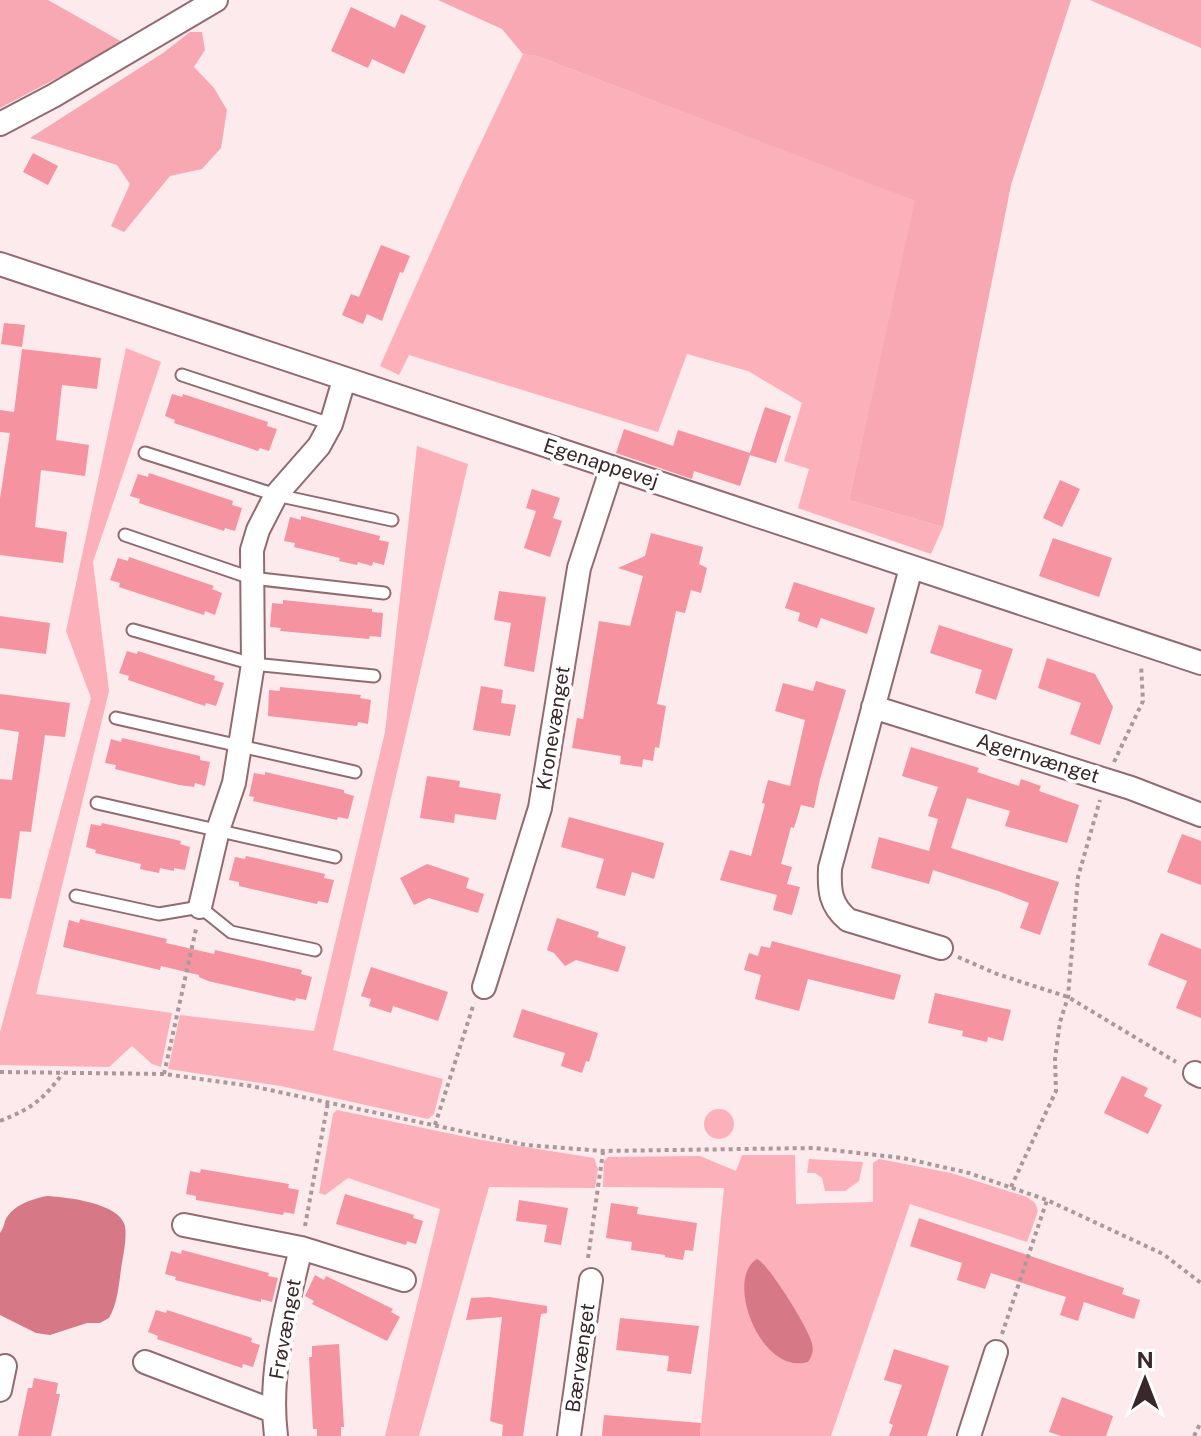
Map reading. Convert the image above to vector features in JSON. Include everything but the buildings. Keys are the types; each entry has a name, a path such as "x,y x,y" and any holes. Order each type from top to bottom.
{"street":[{"path":"0,124 66,89 216,0"},
{"name":"Egenappevej","path":"0,264 1201,663"},
{"path":"200,907 218,830 234,783 253,664 252,550 258,530 276,495 319,446 331,424 344,380"},
{"name":"Kronevænget","path":"484,987 540,808 579,568 612,467"},
{"path":"911,568 830,868 828,891 837,911 848,920 941,948"},
{"name":"Agernvænget","path":"873,707 1107,780 1201,815"},
{"name":"Frøvænget","path":"184,1225 301,1248 404,1280"},
{"name":"Frøvænget","path":"276,1436 273,1411 277,1348 301,1248"},
{"name":"Bærvænget","path":"569,1436 591,1280"},
{"path":"969,1436 996,1352"},
{"name":"Frøvænget","path":"145,1362 273,1411"},
{"path":"0,1390 5,1366"}],"lane":[{"path":"182,375 331,424"},
{"path":"145,453 276,495 392,520"},
{"path":"125,535 251,578 384,593"},
{"path":"133,630 253,664 374,676"},
{"path":"116,718 355,772"},
{"path":"97,803 335,857"},
{"path":"76,896 159,914 200,907 231,932 315,950"}],"path":[{"path":"1011,1187 1056,1091 1055,1059 1060,1022 1068,997 1078,877 1107,780 1143,701 1140,642"},
{"path":"164,1074 200,907"},
{"path":"941,948 997,974 1068,997 1198,1075"},
{"path":"435,1125 471,1008 484,987"},
{"path":"0,1072 164,1074 251,1086 526,1145 603,1151 814,1148 903,1158 969,1173 1047,1200 1163,1254 1201,1283"},
{"path":"0,1121 31,1108 45,1097 63,1073"},
{"path":"301,1248 328,1102"},
{"path":"591,1280 587,1264 603,1151"},
{"path":"996,1352 1047,1200"},
{"path":"1194,1436 1201,1422"}],"shaded area":[{"path":"0,0 48,0 124,43 0,108"},
{"path":"438,0 1071,0 1011,185 943,527 849,500 915,201 537,56 523,54 502,29"},
{"path":"1090,0 1201,0 1201,48"},
{"path":"190,32 202,32 205,50 194,67 214,88 227,110 221,148 202,169 170,176 124,232 111,226 130,184 117,165 30,138 163,53"},
{"path":"523,54 537,56 916,201 849,500 943,527 931,554 798,508 809,469 784,461 802,403 748,371 687,354 658,432 409,355 399,375 380,366"},
{"path":"126,348 161,362 93,562 109,691 36,994 172,1013 161,1067 152,1064 132,1046 109,1067 0,1065 0,1032 91,698 66,631"},
{"path":"417,446 468,464 333,1050 443,1079 434,1114 428,1119 281,1086 168,1069 180,1015 314,1031 385,732"},
{"path":"719,1109 730,1113 734,1124 730,1135 719,1139 708,1135 704,1124 708,1113"},
{"path":"337,1110 476,1139 594,1158 598,1169 595,1188 489,1187 419,1436 385,1436 440,1209 348,1178 325,1195 319,1193 333,1114"},
{"path":"742,1155 795,1155 796,1204 873,1202 873,1163 879,1159 951,1173 1027,1197 1035,1203 1038,1211 1027,1242 910,1204 831,1436 700,1436 724,1188 603,1187 604,1161 608,1157 700,1156 736,1171"},
{"path":"809,1159 863,1162 859,1181 845,1191 825,1191 822,1178 815,1173 807,1173"},
{"path":"47,1196 103,1207 121,1218 125,1226 117,1295 109,1318 50,1335 36,1333 0,1315 0,1233 8,1215 17,1207"},
{"path":"757,1259 778,1284 804,1325 813,1347 808,1362 791,1362 775,1354 762,1341 752,1323 744,1285 748,1269"}]}
